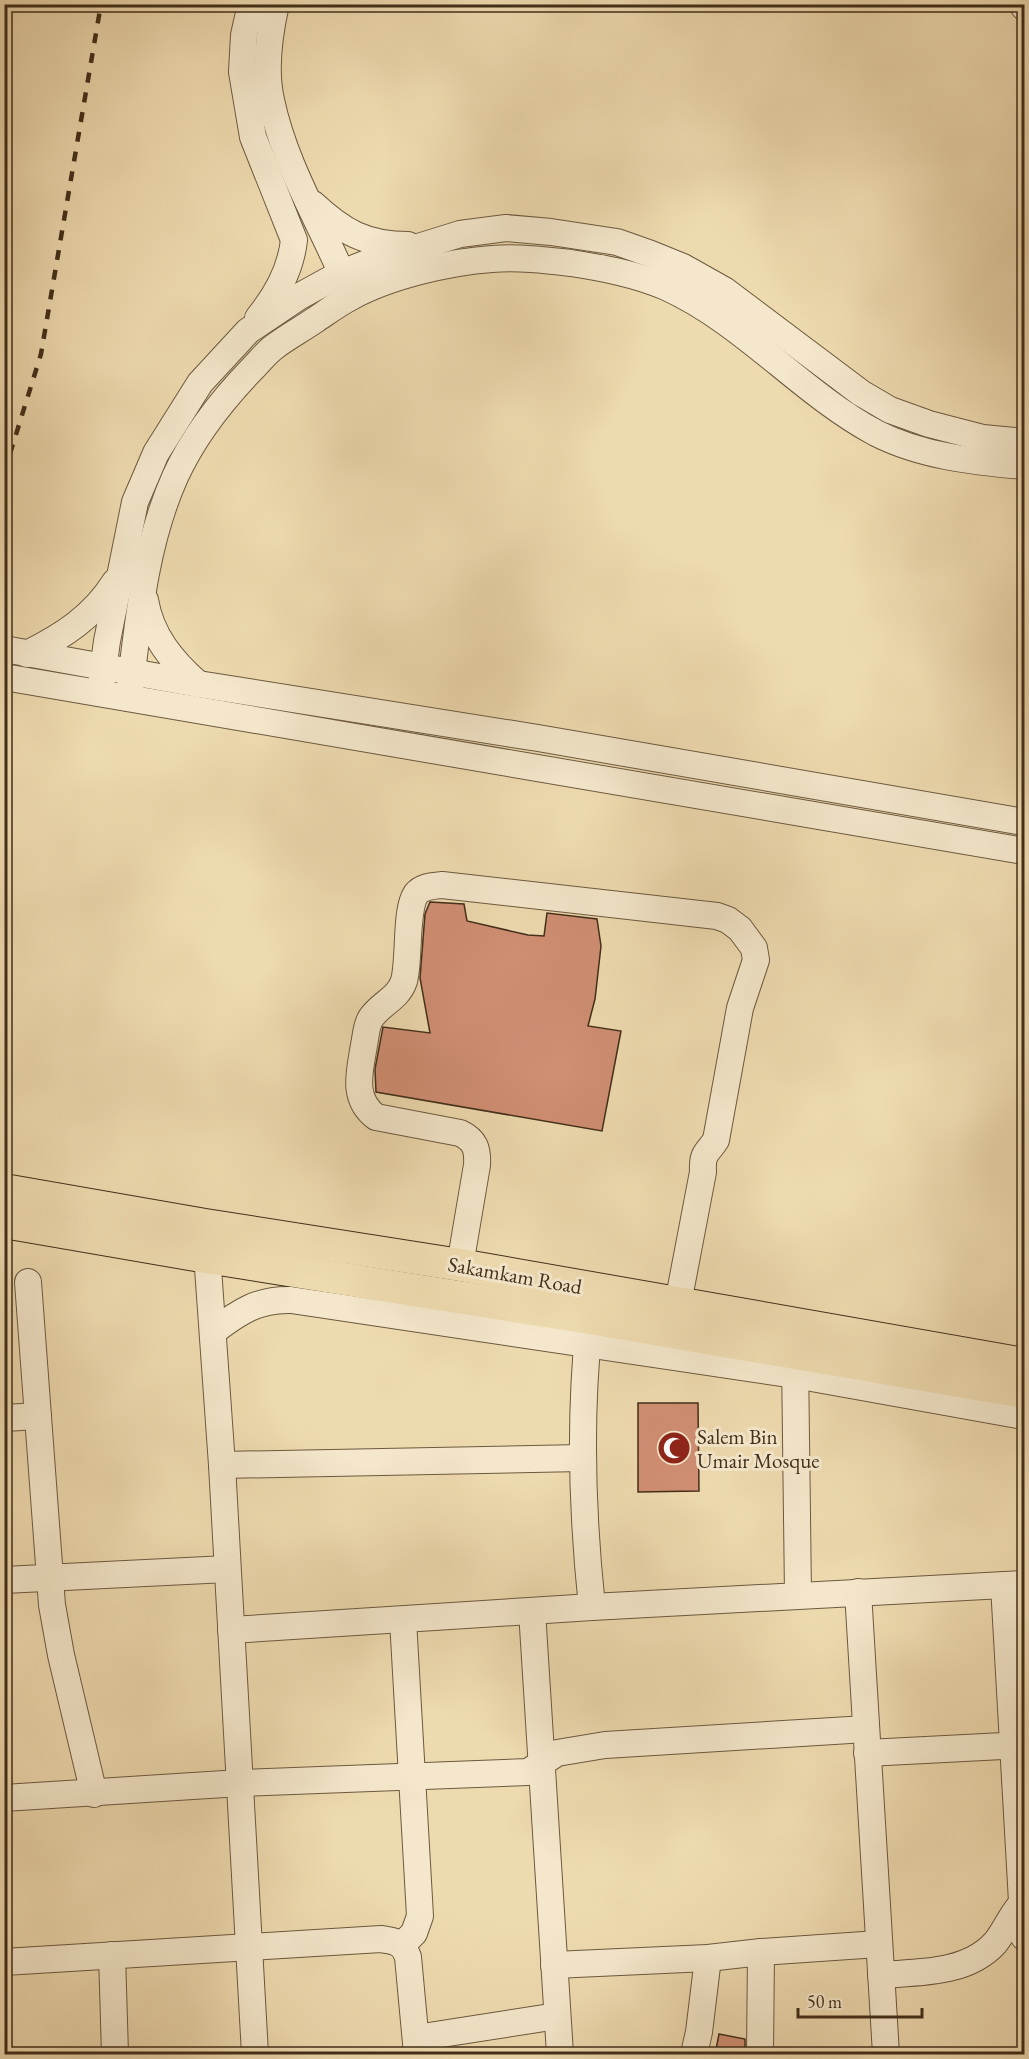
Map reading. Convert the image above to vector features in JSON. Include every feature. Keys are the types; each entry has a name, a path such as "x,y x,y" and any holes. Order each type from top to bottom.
{"main road":[{"name":"Sakamkam Road","path":"4,1190 205,1225 460,1265 1024,1364"},
{"name":"Sakamkam Road","path":"4,1222 207,1257 589,1330 795,1364 1024,1392"}],"street":[{"path":"100,693 103,666 135,502 156,453 200,383 266,308 292,256 294,240 253,137 242,72 244,35 251,4"},
{"path":"276,4 271,26 268,64 270,99 285,150 305,198 352,296"},
{"path":"305,198 332,222 354,235 392,245 424,244"},
{"path":"248,331 300,296 342,273 424,244 460,234 506,228 617,242 683,267 724,290 861,393 890,410 929,424 983,438 1024,442"},
{"path":"129,698 144,585 153,538 175,477 199,433 233,388 272,349 352,296 401,277 446,265 492,259 539,259 605,268 664,286 712,312 807,386 879,434 923,450 975,462 1024,466"},
{"path":"16,651 72,630 91,614 107,595 120,574"},
{"path":"144,585 145,603 157,638 167,653 198,684"},
{"path":"16,651 198,684 538,738 1024,822"},
{"path":"4,677 1024,851"},
{"path":"460,1265 477,1165 478,1152 474,1143 460,1133 376,1117 366,1110 358,1089 368,1022 378,1009 397,995 404,980 415,895 422,889 442,885 717,916 728,920 740,929 753,948 756,960 740,1008 716,1140 702,1159 703,1172 678,1303"},
{"path":"205,1225 214,1331 255,2055"},
{"path":"28,1282 56,1632 94,1794"},
{"path":"214,1331 239,1311 251,1305 264,1301 284,1300 589,1330 583,1400 582,1458 584,1533 592,1607"},
{"path":"798,1595 795,1364 1024,1416"},
{"path":"4,1418 38,1416"},
{"path":"222,1465 582,1458"},
{"path":"4,1580 227,1569"},
{"path":"231,1630 798,1595 1014,1585 1024,1937"},
{"path":"858,1592 886,2055"},
{"path":"532,1611 560,2055"},
{"path":"402,1945 414,1934 420,1916 403,1620"},
{"path":"4,1798 240,1783 528,1772 557,1753 605,1745 866,1741 1019,1745"},
{"path":"881,1975 951,1968 973,1960 994,1944 1024,1902"},
{"path":"4,1962 381,1939 396,1941 402,1945 408,1958 416,2046 557,2016"},
{"path":"554,1965 708,1958 878,1944"},
{"path":"760,2055 761,1952"},
{"path":"112,1955 115,2055"},
{"path":"694,2055 708,1958"}],"building":[{"path":"430,902 464,904 467,921 528,935 544,936 547,913 597,919 601,946 595,999 588,1026 621,1031 602,1131 376,1092 375,1069 383,1027 430,1033 420,978 425,914"},
{"path":"638,1403 698,1403 699,1491 638,1492"},
{"path":"719,2034 745,2039 745,2055 715,2055"}],"railway":[{"path":"4,473 41,354 101,4"}],"place":[{"name":"Salem Bin Umair Mosque","path":"674,1448"}]}
